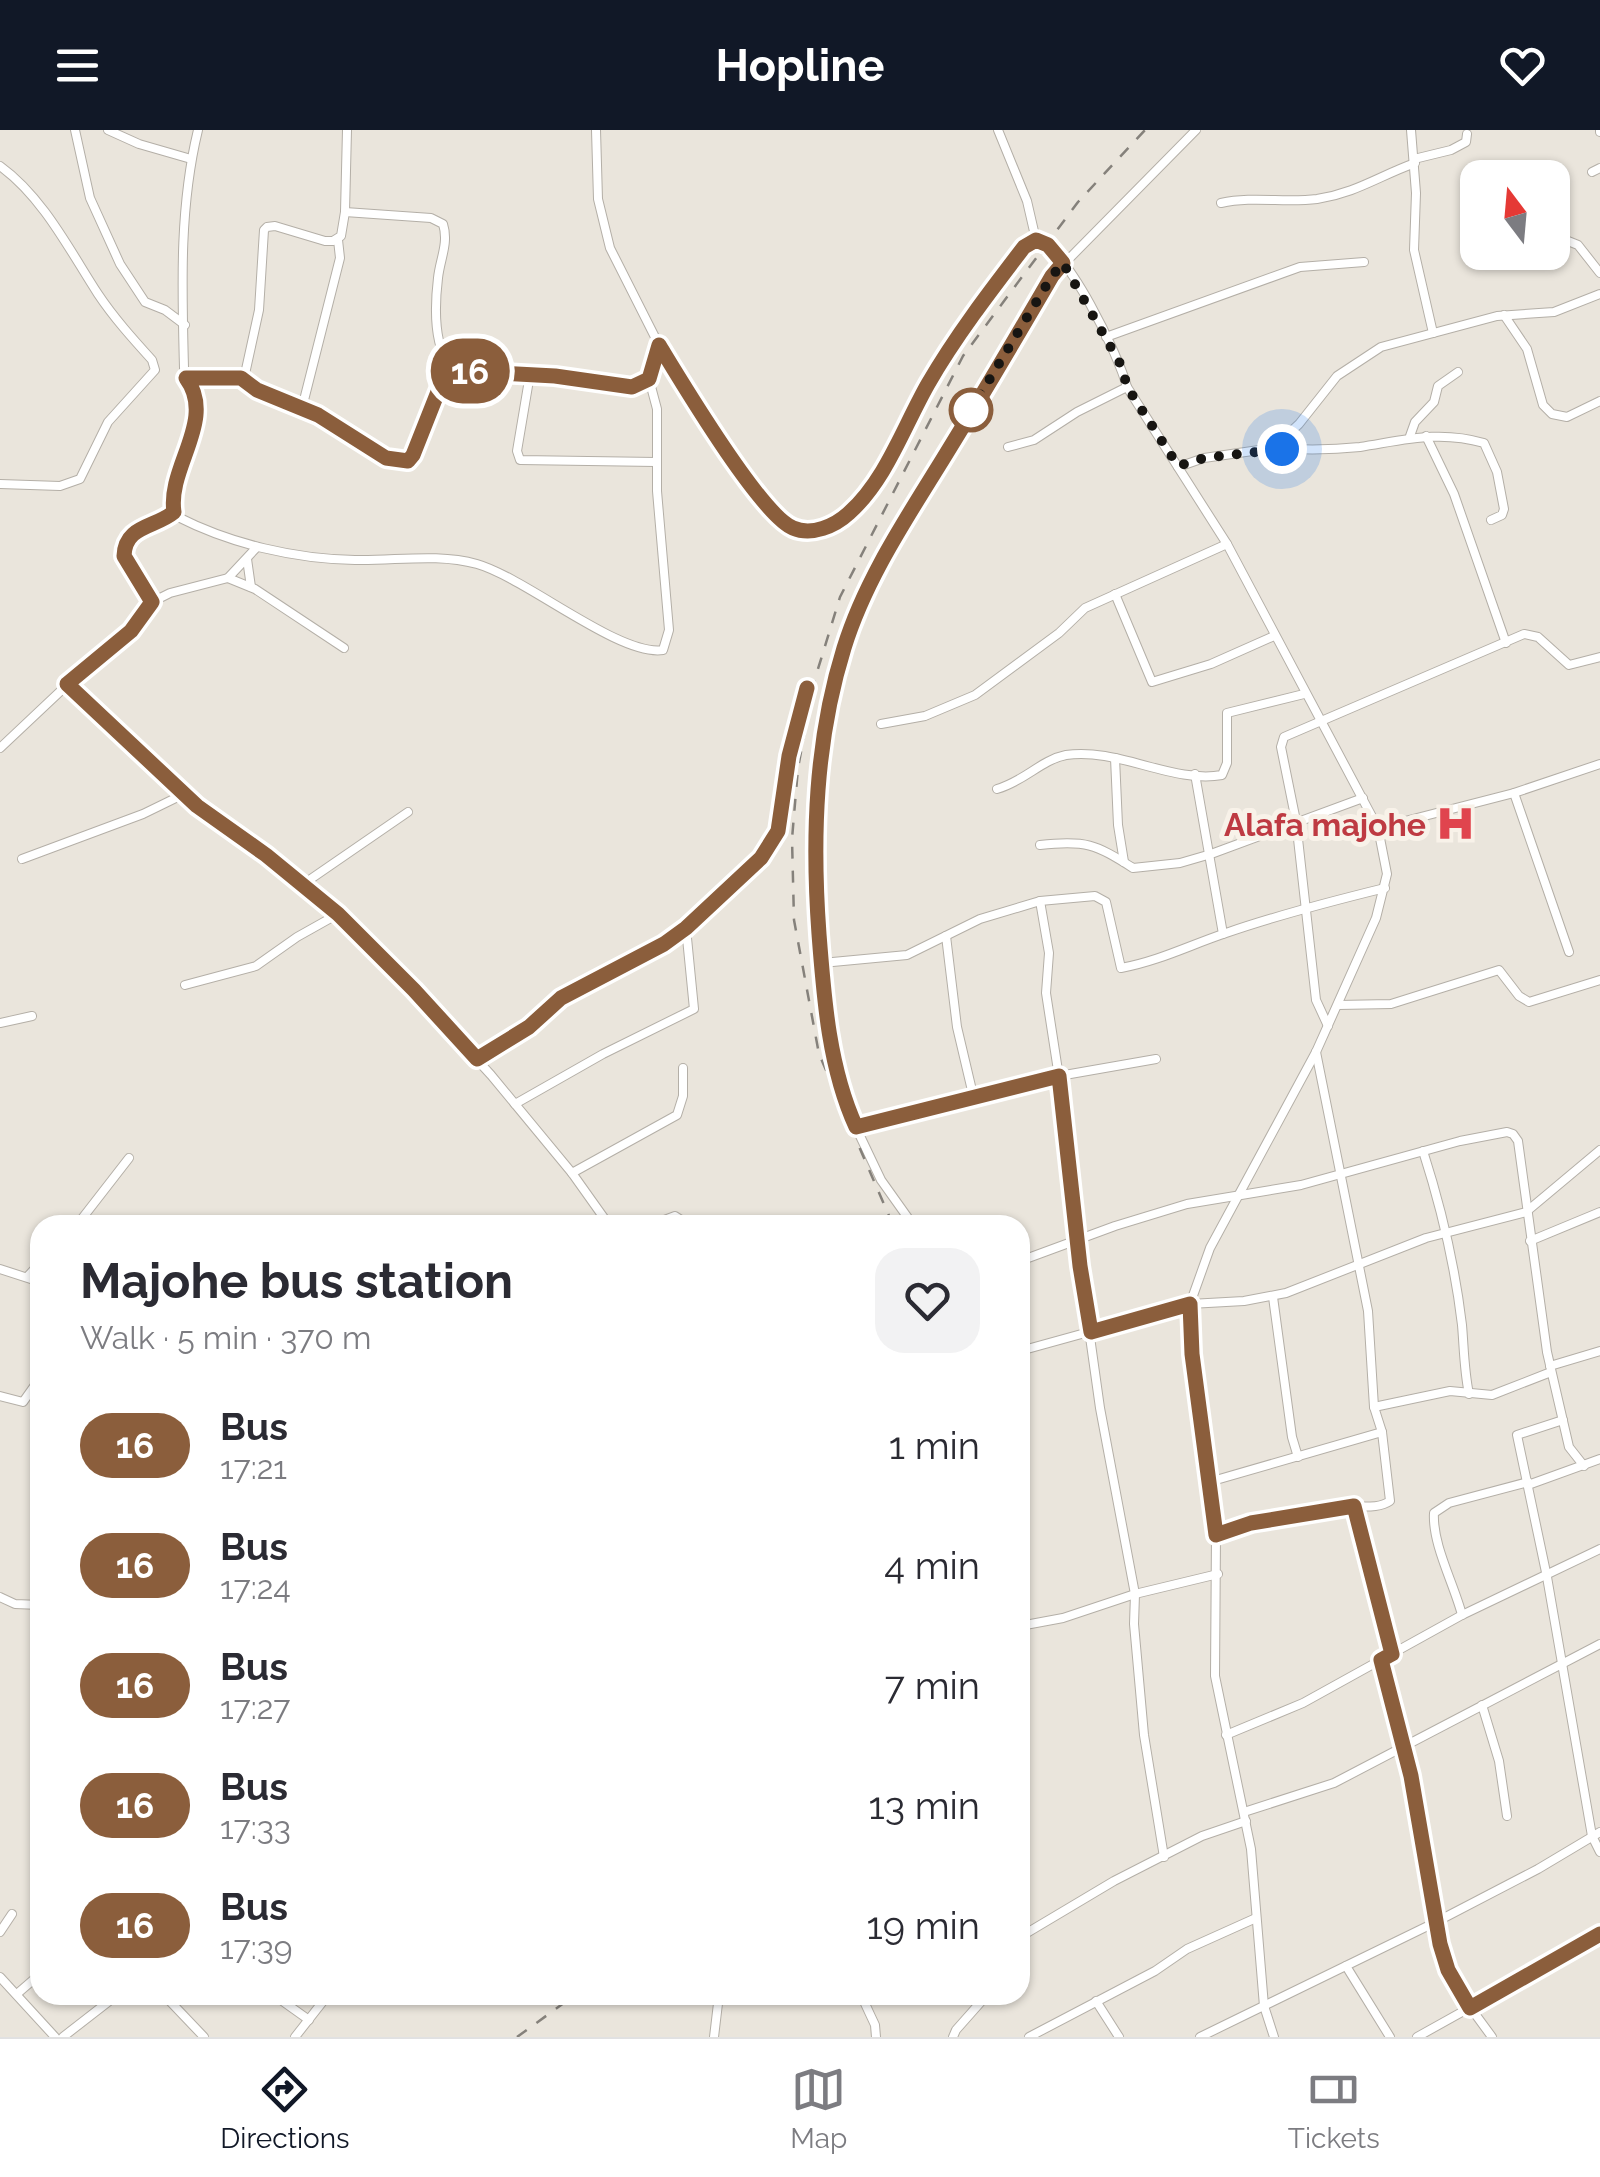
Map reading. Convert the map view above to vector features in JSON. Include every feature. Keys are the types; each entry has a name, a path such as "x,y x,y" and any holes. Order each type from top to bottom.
{"street":[{"path":"76,130 90,198 120,264 145,302 165,310 185,325"},
{"path":"108,130 191,159"},
{"path":"174,512 178,480 198,409 195,390 186,378 182,221 198,130"},
{"path":"302,408 340,258 346,130"},
{"path":"596,130 598,199 606,236 659,345 764,501 794,528 821,529 850,513 871,488 954,343 1024,247 1036,240"},
{"path":"998,130 1027,201 1036,240"},
{"path":"906,1215 881,1180 842,1096 822,963 816,812 823,736 844,646 905,521 1052,276 1196,130"},
{"path":"1411,130 1414,250 1433,333"},
{"path":"1221,203 1244,198 1312,200 1361,189 1414,161 1462,145 1467,134"},
{"path":"0,166 13,176 64,238 100,297 156,370 108,422 80,480 60,486 0,484"},
{"path":"345,212 431,218 443,224 446,239 437,286 438,324 449,364 465,371 530,374 632,387 649,379"},
{"path":"241,378 249,365 259,310 264,230 275,226 325,241 338,240"},
{"path":"1036,240 1048,245 1063,263 1122,367 1127,387 1226,544 1363,798 1384,850 1385,888 1376,918 1316,1052 1210,1248 1190,1304 1192,1354 1216,1535 1216,1676 1252,1849 1264,2006 1274,2037"},
{"path":"1570,242 1578,245 1600,272"},
{"path":"1106,337 1300,267 1364,262"},
{"path":"1273,448 1300,424 1330,382 1348,366 1382,347 1504,315 1554,312 1600,294"},
{"path":"1504,315 1528,349 1548,411 1567,416 1600,401"},
{"path":"174,512 184,520 256,547 340,559 415,558 477,564 617,637 658,651 665,647 668,630 656,462 657,410 649,379 659,345"},
{"path":"186,378 241,378 257,390 302,408 386,458 408,461 449,364"},
{"path":"1410,436 1415,422 1434,402 1438,386 1458,372"},
{"path":"530,374 518,451 520,460 656,462"},
{"path":"1008,448 1034,440 1064,419 1127,387"},
{"path":"1178,466 1204,458 1273,448 1358,447 1410,436 1462,438 1484,443 1488,448 1504,509 1500,517 1491,520"},
{"path":"1426,436 1454,494 1506,643"},
{"path":"152,602 124,556 124,548 138,530 174,512"},
{"path":"881,724 925,716 974,695 1085,608 1226,544"},
{"path":"0,748 67,684 131,631 152,602 170,593 228,578 256,547"},
{"path":"247,559 251,587"},
{"path":"228,578 251,587 344,648"},
{"path":"1114,594 1152,682 1211,664 1274,636"},
{"path":"1328,1026 1316,1000 1296,821 1282,741 1387,692 1531,633 1569,665 1600,656"},
{"path":"67,684 184,794 338,914 477,1059 572,1173 601,1215"},
{"path":"477,1059 529,1027 561,998 664,944 761,858 776,838 789,756 807,688"},
{"path":"996,789 1022,780 1043,763 1066,755 1114,758 1215,776 1226,771 1229,712 1304,694"},
{"path":"1114,758 1124,862"},
{"path":"1378,828 1514,793 1600,764"},
{"path":"1195,774 1223,934"},
{"path":"1514,793 1568,952"},
{"path":"22,859 143,814 184,794"},
{"path":"1040,845 1087,844 1108,850 1138,868 1180,863 1363,798"},
{"path":"302,885 408,812"},
{"path":"822,963 907,955 980,919 1040,901 1081,896 1102,898 1111,919 1121,968 1165,958 1223,934 1307,908 1385,888"},
{"path":"1040,901 1049,953 1046,994 1077,1240 1100,1408 1135,1594 1144,1735 1164,1857"},
{"path":"185,986 256,966 338,914"},
{"path":"515,1104 694,1009 686,928"},
{"path":"946,936 958,1027 974,1099"},
{"path":"1338,1005 1392,1004 1499,970 1529,1002 1600,980"},
{"path":"0,1022 32,1016"},
{"path":"1216,1535 1266,1520 1385,1505 1390,1501 1382,1432 1374,1406 1368,1311 1316,1052"},
{"path":"856,1127 1059,1076 1156,1059"},
{"path":"572,1173 677,1115 684,1096 683,1068"},
{"path":"1030,1258 1188,1204 1301,1185 1484,1136 1513,1134 1518,1141 1551,1369 1568,1447 1584,1466"},
{"path":"1030,1348 1190,1304 1273,1297 1445,1233 1526,1212 1600,1150"},
{"path":"1422,1151 1445,1233 1469,1394"},
{"path":"85,1215 129,1158"},
{"path":"1530,1241 1600,1212"},
{"path":"0,1270 28,1276"},
{"path":"1273,1297 1298,1457"},
{"path":"1374,1406 1439,1392 1492,1394 1600,1351"},
{"path":"0,1396 23,1402 30,1392"},
{"path":"1563,1420 1517,1434 1547,1577 1560,1668 1600,1852"},
{"path":"1209,1482 1382,1432"},
{"path":"1462,1616 1439,1548 1434,1513 1449,1503 1528,1484 1600,1459"},
{"path":"1354,1506 1392,1654"},
{"path":"1226,1736 1302,1704 1462,1616 1600,1550"},
{"path":"1030,1624 1218,1574"},
{"path":"0,1597 15,1604 30,1605"},
{"path":"1030,1931 1114,1881 1202,1836 1334,1782 1600,1644"},
{"path":"1381,1660 1403,1746 1443,1957 1470,2008 1492,2037"},
{"path":"1482,1704 1502,1772 1507,1816"},
{"path":"1200,2037 1436,1922 1596,1834"},
{"path":"0,1932 12,1914"},
{"path":"1029,2037 1155,1971 1187,1949 1256,1918"},
{"path":"1417,2037 1600,1934"},
{"path":"1346,1966 1390,2037"},
{"path":"0,1977 54,2037"},
{"path":"18,1994 30,1983"},
{"path":"1096,2001 1119,2037"},
{"path":"64,2037 104,2005"},
{"path":"174,2005 204,2037"},
{"path":"288,2005 309,2020"},
{"path":"295,2037 320,2005"},
{"path":"714,2037 718,2005"},
{"path":"865,2005 876,2037"},
{"path":"954,2037 978,2005"}],"railway":[{"path":"889,1215 819,1054 794,920 792,839 798,768 814,682 840,597 963,356 1078,202 1145,130"},
{"path":"517,2037 561,2005"}],"bus line":[{"name":"16","path":"807,688 789,756 778,831 770,848 703,915 664,944 561,998 529,1027 477,1059 338,914 266,855 197,806 67,684 131,631 152,602 129,566 124,548 138,530 174,512 178,480 198,409 195,390 186,378 241,378 257,390 318,415 386,458 401,462 413,455 449,364 465,371 555,376 632,387 649,379 659,345 764,501 794,528 821,529 850,513 871,488 930,380 1024,247 1036,240 1048,245 1063,263 920,496 872,582 844,646 823,736 816,812 825,1000 842,1096 856,1127 1059,1076 1091,1332 1190,1304 1192,1354 1216,1535 1251,1523 1354,1506 1392,1654 1381,1660 1411,1776 1443,1957 1470,2008 1600,1934"}],"place":[{"name":"Alafa majohe","path":"1456,824"}],"route":[{"path":"971,410 1063,263 1122,367 1127,387 1178,466 1204,458 1282,449"}]}
